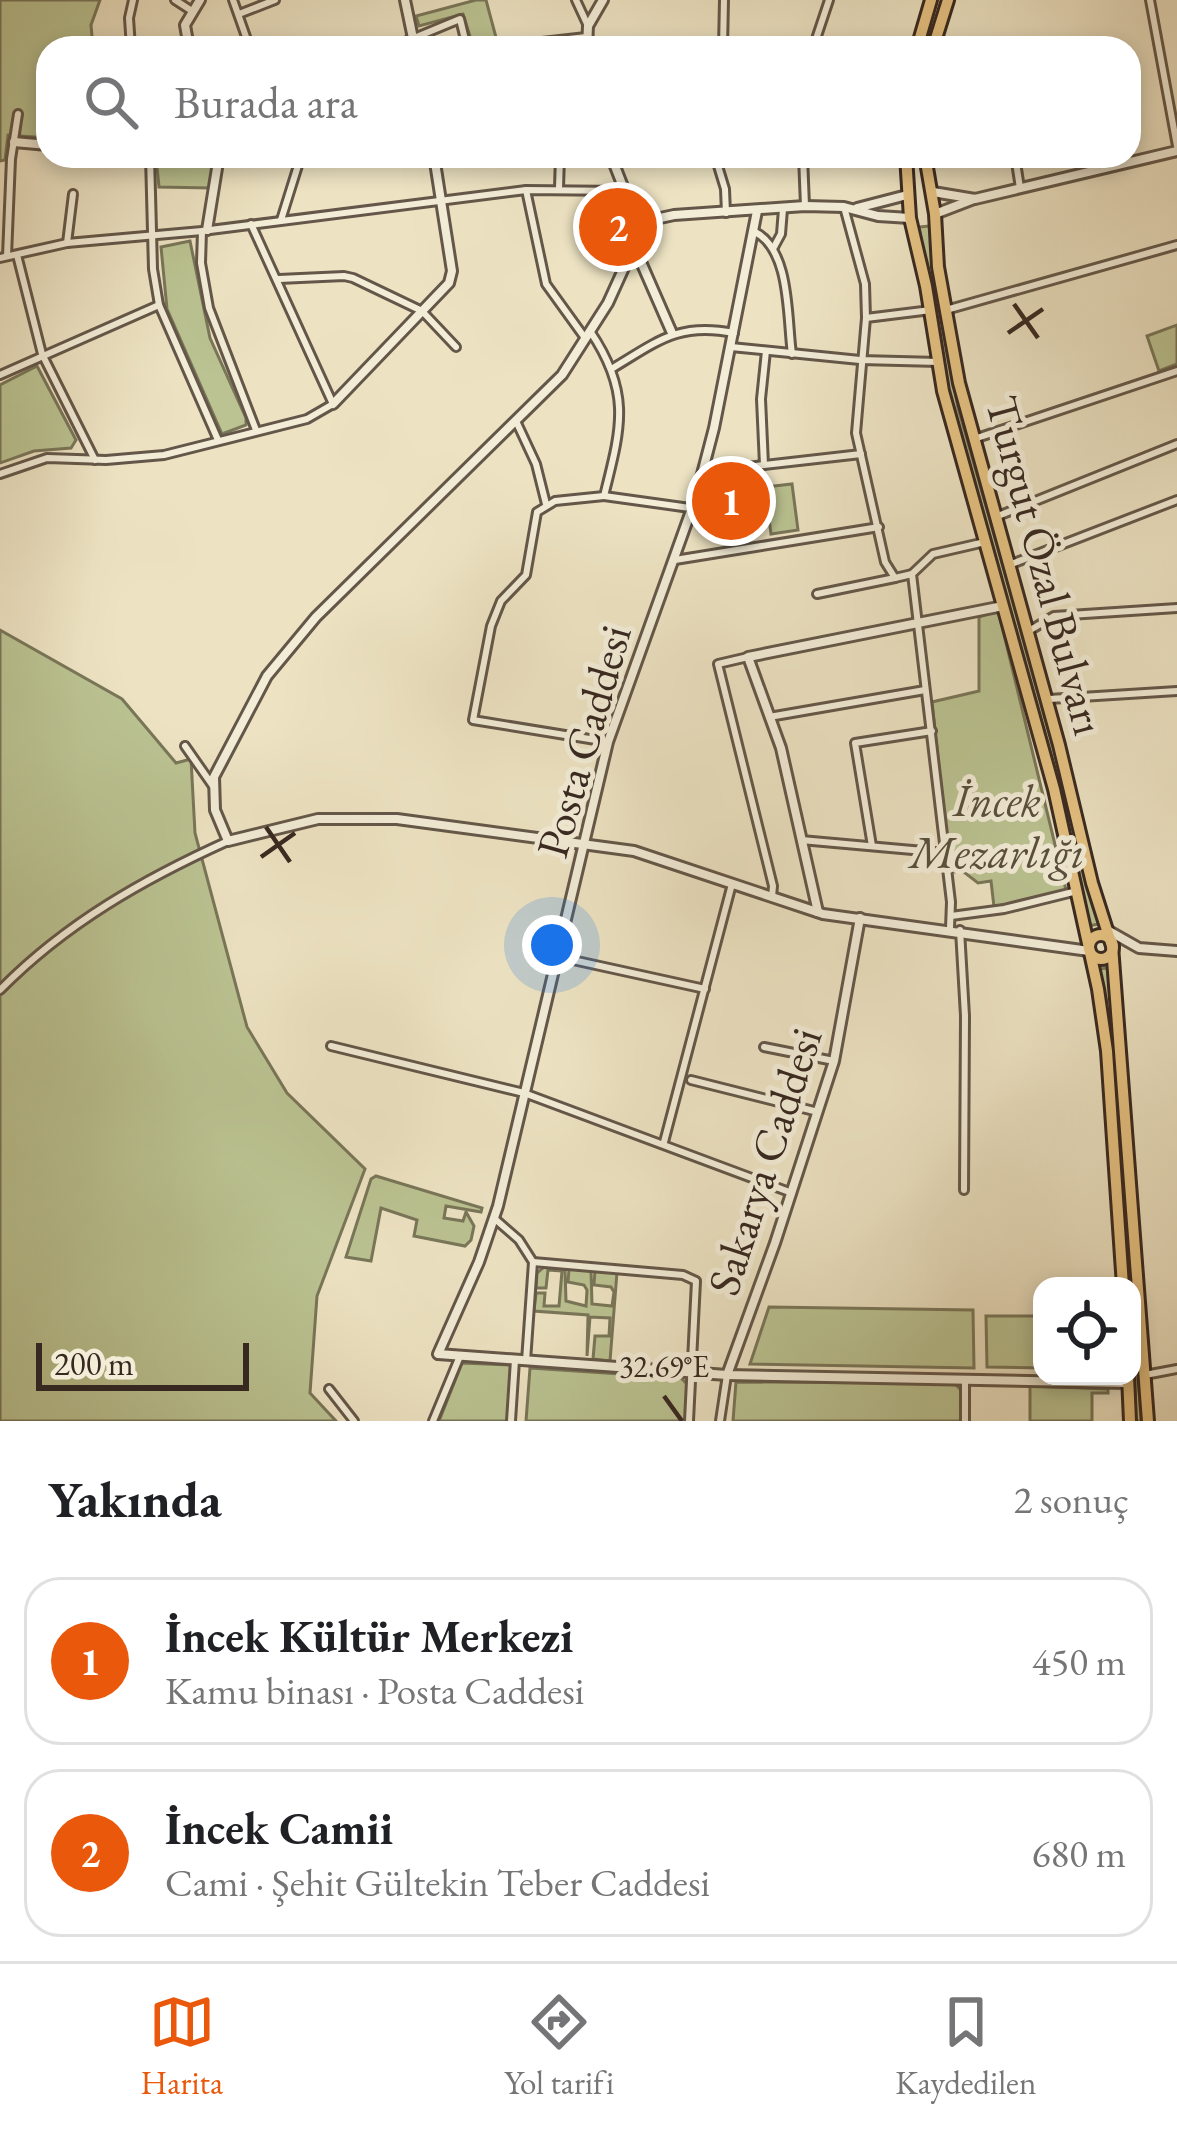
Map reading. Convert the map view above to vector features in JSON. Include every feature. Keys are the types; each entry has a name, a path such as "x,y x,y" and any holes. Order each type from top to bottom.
{"main road":[{"path":"920,36 931,0"},
{"path":"937,36 948,0"},
{"name":"Turgut Özal Bulvarı","path":"907,168 910,218 939,362 1089,951 1107,1052 1122,1277"},
{"name":"Turgut Özal Bulvarı","path":"928,168 946,310 973,439 1113,952 1148,1421"},
{"path":"908,195 933,192"},
{"path":"910,218 935,214"},
{"path":"1089,951 1091,940 1098,936 1106,937 1113,952"},
{"path":"1128,1385 1130,1421"}],"street":[{"path":"130,36 133,0"},
{"path":"175,0 193,12"},
{"path":"185,36 184,29 200,0"},
{"path":"233,0 246,36"},
{"path":"238,14 275,0"},
{"path":"405,0 412,36"},
{"path":"576,0 587,36"},
{"path":"587,36 602,0"},
{"path":"723,36 724,0"},
{"path":"817,36 829,0"},
{"path":"1141,157 1177,148 1150,0"},
{"path":"415,36 460,19 464,36"},
{"path":"18,114 8,256 42,354 95,460"},
{"path":"14,142 36,144"},
{"path":"150,168 153,269 159,305 218,440"},
{"path":"217,168 201,263 209,308 256,430"},
{"path":"281,220 297,168"},
{"path":"0,474 46,458 148,458 307,419 333,404 451,277 436,168"},
{"path":"559,188 560,168"},
{"path":"616,168 625,191 651,220"},
{"path":"719,168 726,213"},
{"path":"803,168 805,206"},
{"path":"1017,168 1021,189"},
{"path":"935,214 975,199 1101,168"},
{"path":"8,256 67,243 526,190 625,191"},
{"path":"526,190 546,284 613,368 620,388 621,414 604,496"},
{"path":"933,192 975,199"},
{"path":"594,193 587,211 598,258 604,261 632,249"},
{"path":"67,243 73,194"},
{"path":"856,208 908,195"},
{"path":"651,220 805,206 856,208 878,216 910,218"},
{"path":"844,207 865,284 856,433 885,562 895,578"},
{"path":"774,248 781,234 783,209"},
{"name":"Posta Caddesi","path":"460,1356 438,1354 495,1219 608,742 702,472 757,211"},
{"path":"228,841 215,810 218,765 250,704 292,642 562,375 615,290 632,249 651,220"},
{"path":"251,224 333,404"},
{"path":"755,232 774,248 792,354"},
{"path":"946,310 1177,245"},
{"path":"632,249 672,333"},
{"path":"279,280 344,275 422,311 456,347"},
{"path":"0,375 159,305"},
{"path":"866,317 931,310"},
{"path":"613,368 672,333 705,329 734,333"},
{"path":"731,346 860,361 939,362"},
{"path":"764,465 761,399 766,351"},
{"path":"973,439 1177,371"},
{"path":"515,418 536,464 546,504"},
{"path":"995,518 1177,443"},
{"path":"702,472 861,454"},
{"path":"608,742 473,720 481,664 495,616 505,596 524,580 534,520 546,504 604,496 691,508"},
{"path":"1009,565 1177,500"},
{"path":"672,561 879,527"},
{"path":"817,594 912,574 933,554 985,542"},
{"path":"912,574 965,1016 964,1190"},
{"path":"772,897 718,664 1003,606"},
{"path":"1028,632 1054,616 1177,608"},
{"path":"748,657 781,748 818,912"},
{"path":"769,717 927,689"},
{"path":"1047,700 1177,691"},
{"path":"872,846 855,743 932,731"},
{"path":"185,746 214,786"},
{"path":"0,990 51,944 148,878 228,841 278,826 350,816 648,855 818,912 1089,951"},
{"path":"801,840 946,854"},
{"path":"663,1144 732,884"},
{"path":"951,916 1077,891"},
{"name":"Sakarya Caddesi","path":"720,1421 727,1375 834,1061 860,918"},
{"path":"1109,932 1139,948"},
{"path":"1113,952 1177,951"},
{"path":"559,957 705,989"},
{"path":"332,1046 524,1093 792,1193"},
{"path":"764,1047 834,1061"},
{"path":"691,1080 818,1112"},
{"path":"495,1219 519,1240 533,1262 526,1361"},
{"path":"533,1262 693,1278 698,1289 689,1421"},
{"path":"433,1421 460,1356 727,1375 1033,1381"},
{"path":"511,1421 515,1360"},
{"path":"1145,1375 1177,1369"},
{"path":"965,1381 965,1421"},
{"path":"329,1389 354,1421"}],"green space":[{"path":"0,0 100,0 92,36 36,36 36,137 8,135 5,160 0,161"},
{"path":"486,0 496,36 470,36 463,14 419,26 416,16"},
{"path":"157,168 214,168 211,188 159,187"},
{"path":"615,206 634,218 636,229 614,249 608,238 601,241 593,226 602,210"},
{"path":"930,226 934,277 958,408 1057,756 1099,924 1088,926 1058,780 949,393 919,227"},
{"path":"190,241 210,338 246,418 246,425 222,434 167,309 161,247"},
{"path":"1177,325 1177,364 1159,371 1147,336"},
{"path":"37,366 76,440 71,448 34,451 0,463 0,385"},
{"path":"792,484 798,530 771,534 765,487"},
{"name":"İncek Mezarlığı","path":"998,610 1066,890 994,907 991,881 978,883 960,869 950,869 932,702 979,691 979,617"},
{"path":"0,630 122,699 176,763 191,759 195,833 247,1027 287,1093 365,1169 317,1296 310,1393 336,1421 0,1421"},
{"path":"1109,968 1130,1277 1126,1277 1111,1042 1097,969"},
{"path":"376,1176 482,1208 481,1212 446,1206 444,1218 463,1221 466,1212 474,1226 471,1240 465,1246 414,1236 417,1220 381,1208 371,1261 346,1257 371,1179"},
{"path":"544,1267 565,1269 566,1301 586,1306 587,1290 568,1282 569,1269 591,1270 592,1304 612,1306 614,1292 611,1287 594,1285 595,1270 617,1272 610,1361 593,1359 595,1336 609,1336 610,1318 590,1317 587,1356 588,1315 534,1311 536,1293 545,1293 544,1306 559,1306 562,1271 548,1270 546,1288 536,1288 537,1273"},
{"path":"769,1307 973,1310 974,1368 750,1364"},
{"path":"986,1316 1033,1316 1033,1368 987,1367"},
{"path":"462,1363 513,1365 508,1421 439,1421"},
{"path":"530,1368 681,1378 689,1386 686,1421 526,1421"},
{"path":"736,1382 954,1383 961,1390 961,1421 733,1421"},
{"path":"1135,1385 1138,1385 1141,1421 1136,1421"},
{"path":"1030,1386 1108,1389 1108,1393 1092,1393 1092,1421 1030,1421"}],"place":[{"name":"İncek Camii","path":"618,227"},
{"name":"İncek Kültür Merkezi","path":"731,501"}]}
